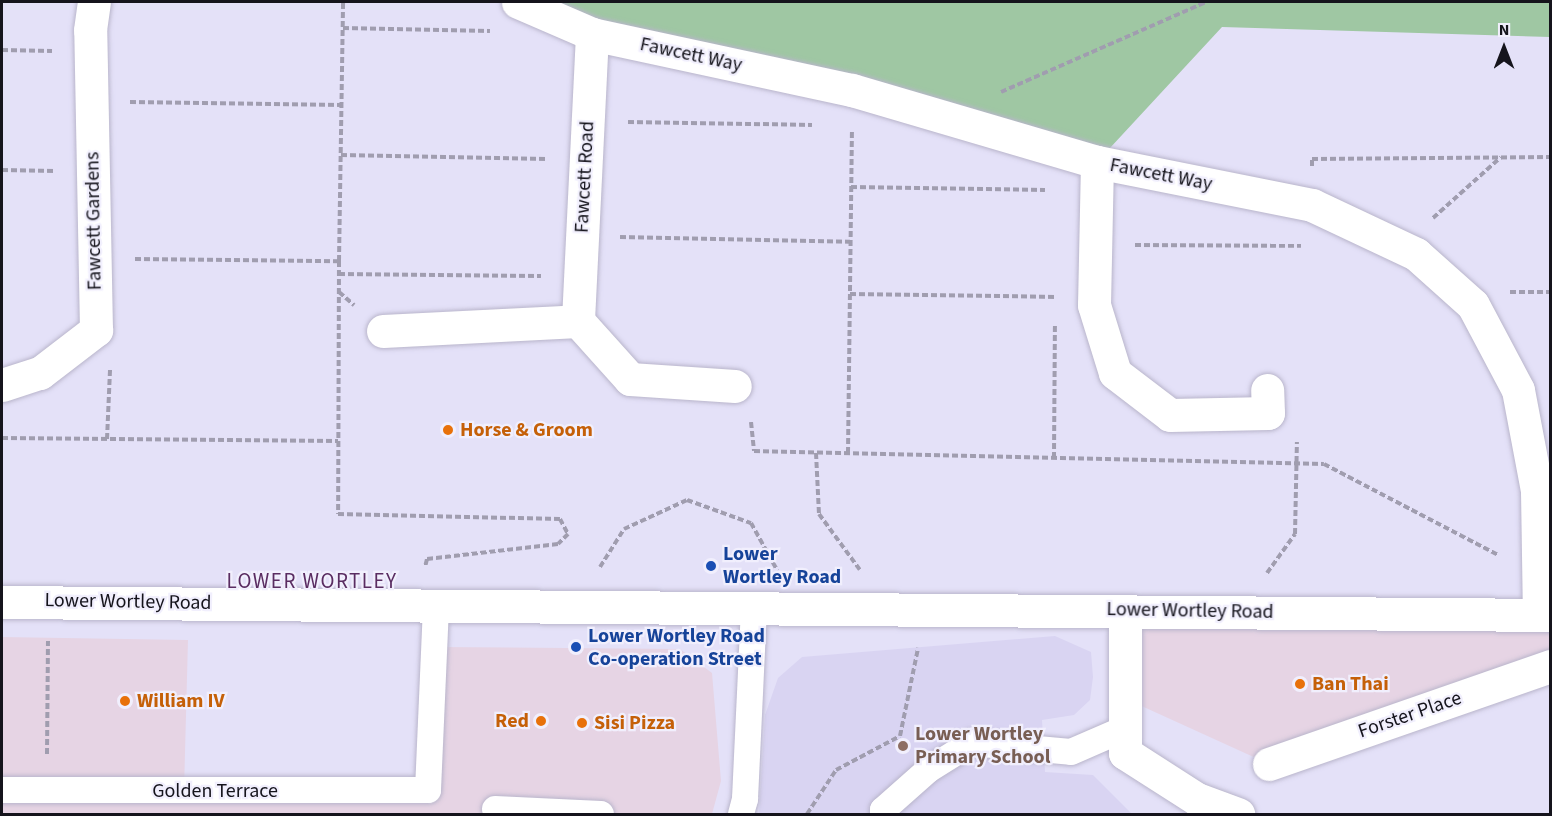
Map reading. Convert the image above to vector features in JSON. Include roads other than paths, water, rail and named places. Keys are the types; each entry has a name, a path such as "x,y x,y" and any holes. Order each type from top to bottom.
{"street":[{"name":"Fawcett Gardens","path":"2,385 40,373 96,330 90,52 94,2"},
{"name":"Fawcett Way","path":"518,2 592,34 852,90 1096,177 1312,205 1416,254 1473,305 1518,390 1537,491 1538,576 1545,615"},
{"name":"Fawcett Road","path":"578,321 592,34"},
{"path":"1096,177 1094,299 1115,373 1170,415 1268,401"},
{"path":"383,331 578,321 630,379 735,386"},
{"name":"Lower Wortley Road","path":"2,602 887,607 1545,615"},
{"path":"1125,611 1125,753 1197,799 1238,814"},
{"name":"Forster Place","path":"1269,764 1551,666"}],"lane":[{"name":"Golden Terrace","path":"2,790 428,790 425,606"},
{"path":"741,814 745,799 754,607"},
{"path":"883,814 883,810 928,770 971,743 1071,752 1124,729"},
{"path":"495,809 602,814"}],"place":[{"name":"Horse & Groom","path":"448,430"},
{"name":"Lower Wortley Road","path":"711,566"},
{"name":"Lower Wortley Road Co-operation Street","path":"576,647"},
{"name":"Ban Thai","path":"1300,684"},
{"name":"William IV","path":"125,701"},
{"name":"Red","path":"541,721"},
{"name":"Sisi Pizza","path":"582,723"},
{"name":"Lower Wortley Primary School","path":"903,746"}],"district":[{"name":"LOWER WORTLEY","path":"312,581"}]}
